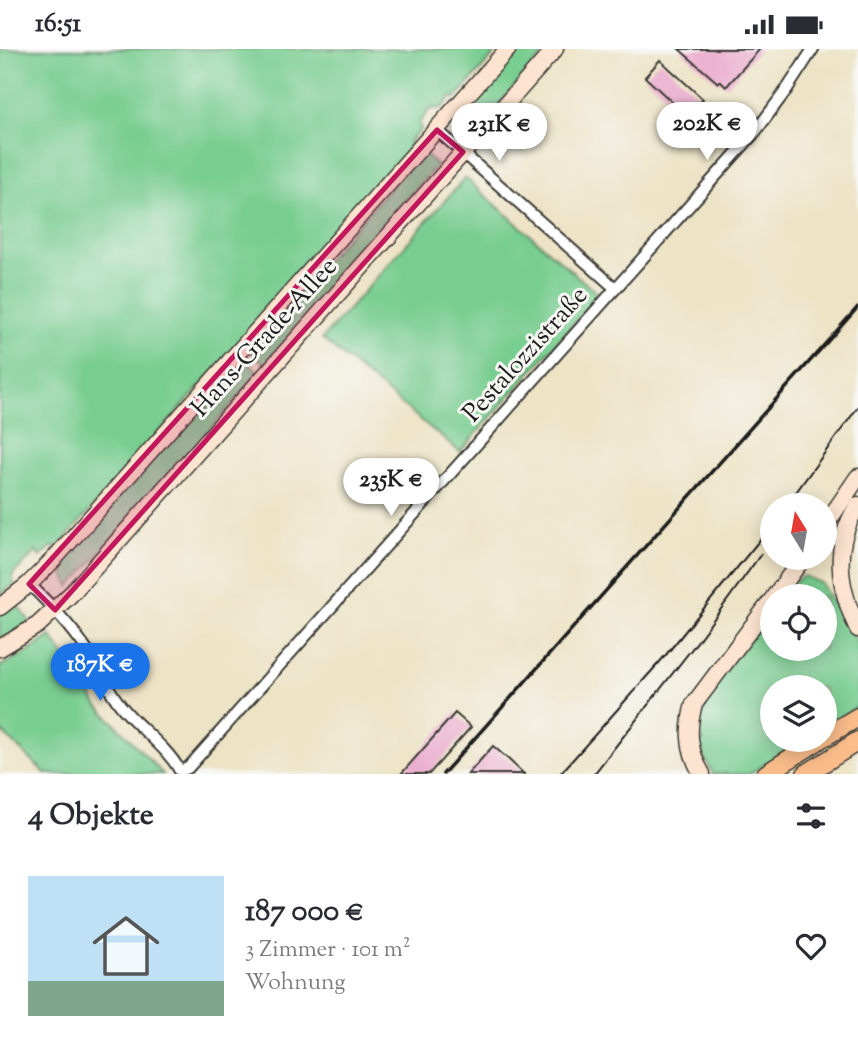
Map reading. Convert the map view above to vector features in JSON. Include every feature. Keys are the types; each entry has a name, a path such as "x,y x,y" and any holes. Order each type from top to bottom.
{"main road":[{"path":"837,729 858,717"},
{"path":"806,774 858,741"},
{"path":"766,774 800,752"}],"street":[{"name":"Hans-Grade-Allee","path":"0,607 29,584 508,49"},
{"name":"Hans-Grade-Allee","path":"0,648 12,643 55,610 555,49"},
{"name":"Pestalozzistraße","path":"180,772 188,768 756,131 813,49"},
{"path":"437,130 615,288"},
{"path":"837,508 858,477"},
{"path":"858,505 846,529 840,565 846,604 858,629"},
{"path":"29,584 55,610 86,648 117,701 173,758 180,772"},
{"path":"702,774 694,758 690,739 689,721 694,704 760,615"}],"highlighted area":[{"path":"437,130 463,152 55,610 29,584"}],"green space":[{"path":"0,49 499,49 455,99 452,96 443,107 431,108 419,123 421,130 409,142 413,146 56,549 52,546 41,557 37,551 12,575 14,584 0,595"},
{"path":"515,49 548,49 476,130 461,116 508,63"},
{"path":"422,152 437,165 394,214 383,233 266,365 247,349"},
{"path":"465,178 599,295 460,452 322,339"},
{"path":"241,356 260,373 70,587 58,563"},
{"path":"804,576 822,584 794,584"},
{"path":"15,602 31,623 0,642 0,613"},
{"path":"837,610 858,645 858,706 837,719 837,675 760,675 760,752 784,752 749,774 713,774 698,739 697,716 719,679 760,627 760,661 837,661"},
{"path":"51,636 98,706 163,774 46,774 0,730 0,666 24,655"}],"building":[{"path":"679,49 760,49 726,87"},
{"path":"660,60 703,99 687,116 645,77"},
{"path":"455,713 471,727 429,774 401,774"},
{"path":"493,746 508,759 524,774 468,774"}],"tram line":[{"path":"795,493 858,407"},
{"path":"560,774 665,656 760,540"},
{"path":"594,774 694,646 760,555"}],"railway":[{"path":"443,774 858,307"}]}
